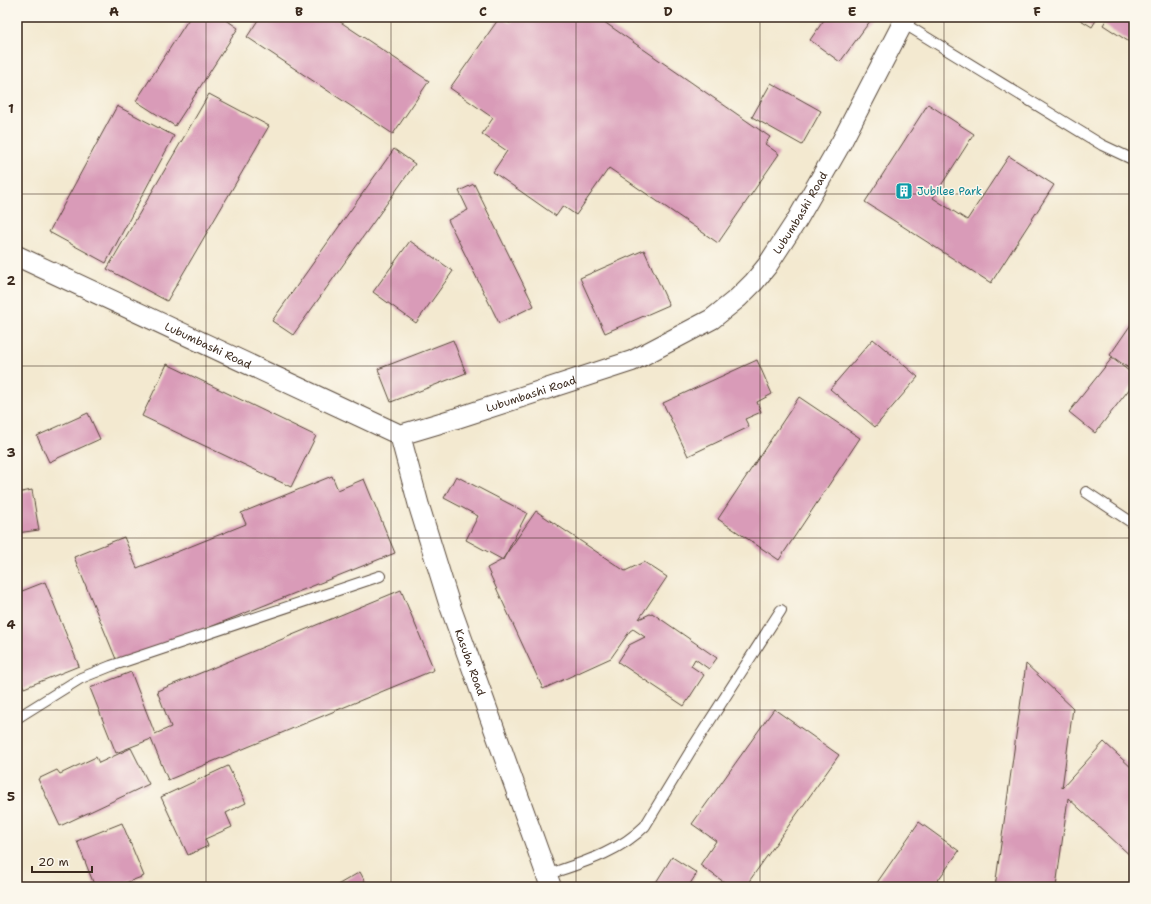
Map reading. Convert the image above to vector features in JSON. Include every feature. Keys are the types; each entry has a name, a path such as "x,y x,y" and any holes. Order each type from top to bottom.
{"street":[{"name":"Lubumbashi Road","path":"17,256 400,435 632,361 712,319 738,298 767,266 797,220 841,143 904,20"},
{"name":"Kasuba Road","path":"400,435 419,506 449,603 548,881"}],"lane":[{"path":"904,20 1102,145 1134,160"},
{"path":"1086,492 1134,524"},
{"path":"17,718 81,678 111,666 380,576"},
{"path":"548,881 619,846 635,836 645,826 693,747 781,610"}],"building":[{"path":"190,17 222,17 238,28 175,126 136,101"},
{"path":"260,17 333,17 429,81 393,134 247,37"},
{"path":"500,17 510,23 514,17 597,17 770,137 765,144 779,154 718,243 609,168 576,215 563,206 556,216 493,172 507,151 482,134 493,118 450,88"},
{"path":"826,17 873,17 840,62 810,40"},
{"path":"1076,17 1098,17 1092,27"},
{"path":"1108,17 1134,17 1134,45 1103,25"},
{"path":"771,83 821,111 802,145 752,117"},
{"path":"209,94 269,126 167,301 107,269"},
{"name":"Jubilee Park","path":"928,104 974,134 933,198 967,220 1009,156 1054,185 991,283 865,202"},
{"path":"117,106 174,136 106,263 49,232"},
{"path":"394,149 415,164 293,335 272,321"},
{"path":"474,184 534,306 499,323 448,220 468,210 459,191"},
{"path":"410,241 453,271 416,323 373,292"},
{"path":"644,250 669,305 605,333 580,278"},
{"path":"1134,320 1134,372 1110,355"},
{"path":"873,339 918,377 875,427 830,389"},
{"path":"453,340 466,373 391,402 378,369"},
{"path":"1112,358 1134,375 1134,383 1095,433 1069,412"},
{"path":"757,360 772,394 757,402 761,412 745,419 749,427 688,456 663,403"},
{"path":"167,364 316,436 291,487 142,416"},
{"path":"799,397 860,438 779,560 718,519"},
{"path":"88,413 100,439 49,462 37,436"},
{"path":"332,476 338,490 364,479 395,553 118,664 74,557 124,537 137,568 246,524 241,513"},
{"path":"456,476 527,513 503,560 466,540 478,516 444,498"},
{"path":"32,490 39,530 17,533 17,493"},
{"path":"536,511 625,571 644,562 667,577 639,619 652,613 717,658 709,669 695,659 691,666 704,675 684,706 618,662 629,645 645,637 633,629 611,658 543,689 487,568 502,560"},
{"path":"45,582 79,666 24,688 17,671 17,593"},
{"path":"401,590 434,670 168,780 151,739 116,753 90,688 131,672 155,734 171,727 157,691"},
{"path":"1026,664 1073,708 1062,788 1104,742 1134,770 1134,859 1068,798 1056,887 995,887"},
{"path":"774,709 839,755 745,887 731,887 700,865 716,841 692,824"},
{"path":"131,748 149,784 60,826 38,779 57,770 60,774 96,757 99,763"},
{"path":"228,766 246,803 226,813 232,827 205,839 208,846 188,855 161,797"},
{"path":"919,822 959,851 933,887 874,887"},
{"path":"122,823 144,876 115,887 95,887 77,841"},
{"path":"672,857 697,873 688,887 653,887"},
{"path":"360,872 368,887 334,887"}],"place":[{"name":"Jubilee Park","path":"904,191"}]}
